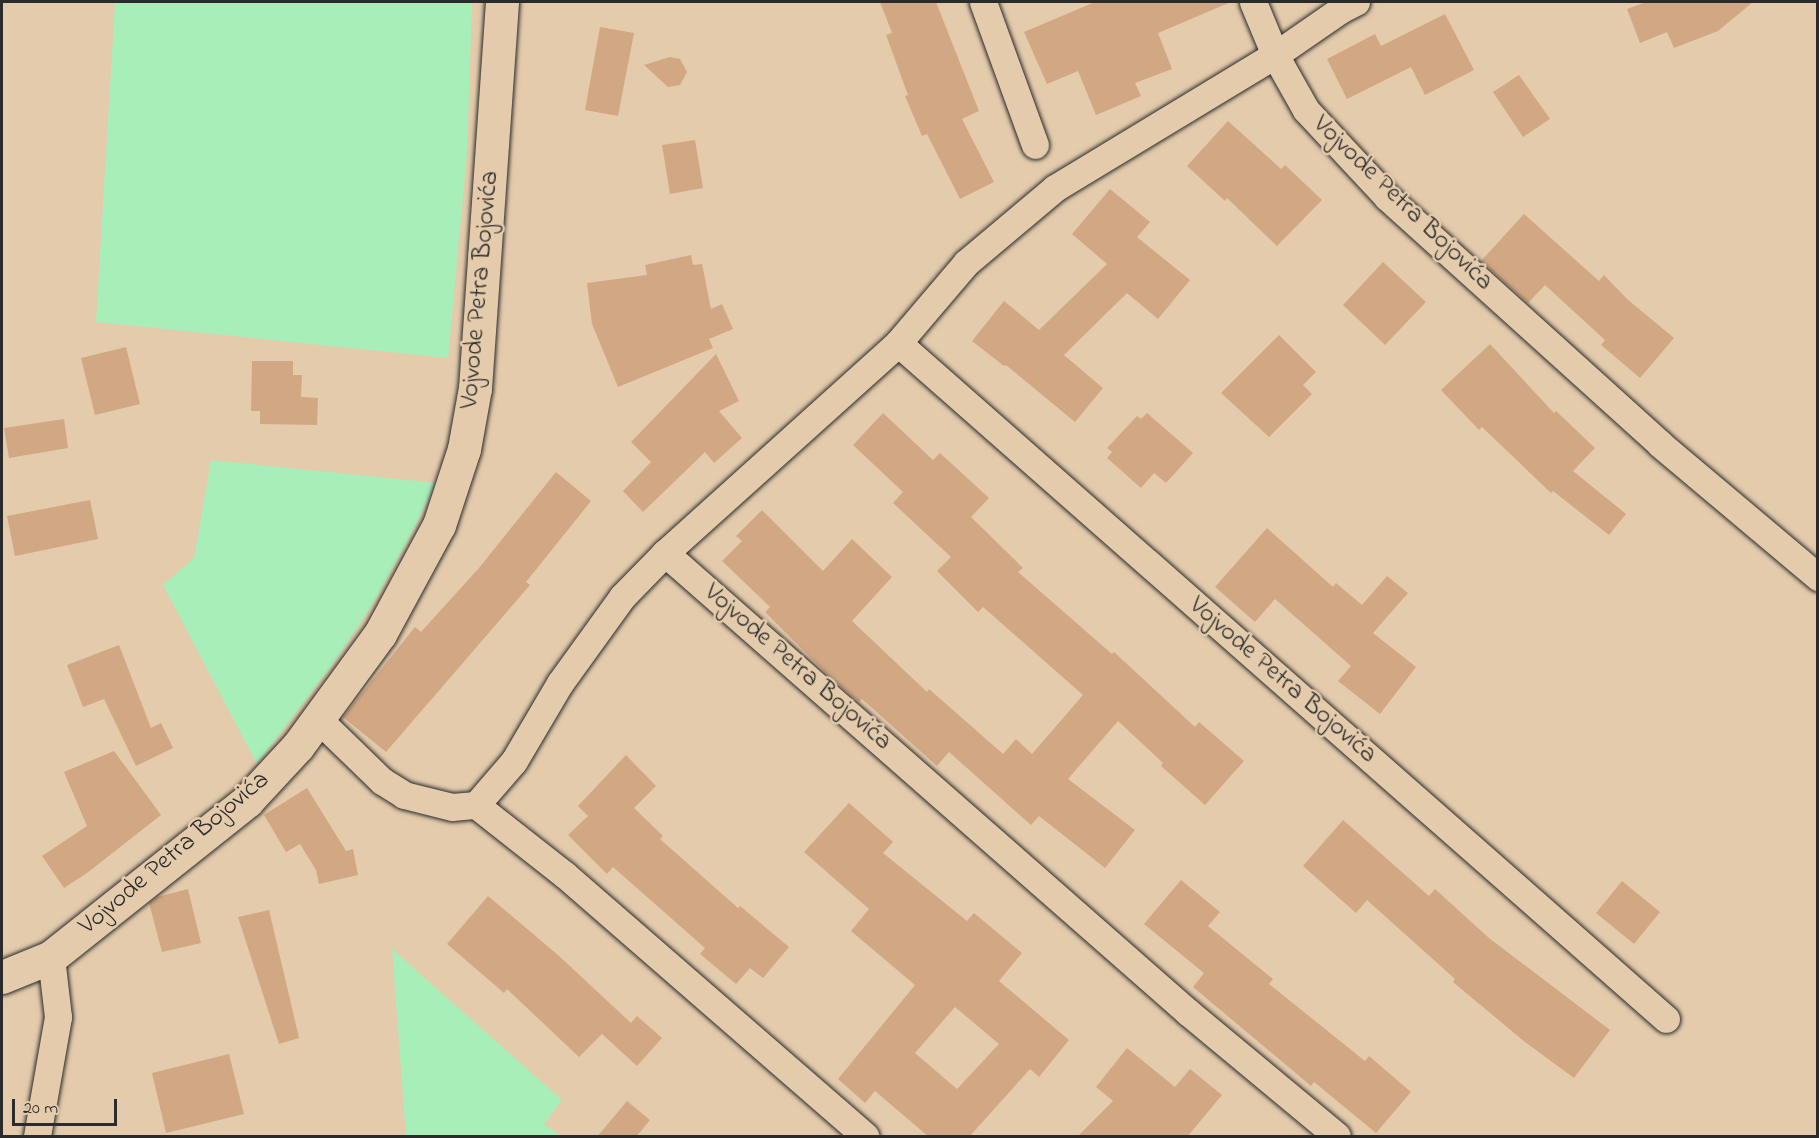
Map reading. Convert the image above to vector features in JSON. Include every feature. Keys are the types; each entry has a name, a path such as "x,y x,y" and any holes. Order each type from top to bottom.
{"street":[{"name":"Vojvode Petra Bojovića","path":"2,977 51,957 247,801 298,746 380,634 439,525 465,450 475,388 502,2"},
{"path":"983,2 1035,145"},
{"name":"Vojvode Petra Bojovića","path":"1253,2 1275,55 1306,110 1387,196 1660,444 1818,577"},
{"path":"476,805 514,761 560,683 622,597 666,553 898,343 966,262 1055,188 1275,55 1340,9 1356,2"},
{"name":"Vojvode Petra Bojovića","path":"898,343 1666,1019"},
{"name":"Vojvode Petra Bojovića","path":"666,553 1189,1013 1337,1137"},
{"path":"317,718 382,781 404,795 452,807 476,805 565,875 864,1137"},
{"path":"37,1137 58,1017 51,957"}],"green space":[{"path":"115,2 472,2 467,154 448,358 96,322"},
{"path":"211,460 436,483 410,537 371,607 333,664 257,764 163,585 194,558"},
{"path":"392,949 562,1100 544,1124 560,1136 406,1136"}],"building":[{"path":"880,2 936,2 979,111 962,119 994,182 960,199 927,134 922,136 905,96 908,95 886,35 892,33"},
{"path":"1095,2 1231,2 1158,33 1172,69 1135,83 1141,96 1096,115 1078,71 1047,84 1024,32"},
{"path":"1646,2 1753,2 1718,31 1674,48 1667,32 1640,43 1627,9"},
{"path":"1445,14 1474,70 1425,95 1411,67 1347,99 1327,59 1375,34 1381,46"},
{"path":"600,27 634,33 618,116 585,110"},
{"path":"670,57 680,59 687,72 680,85 668,87 644,65"},
{"path":"1519,75 1550,119 1523,137 1493,92"},
{"path":"1228,121 1281,169 1285,165 1322,200 1277,246 1227,198 1225,201 1187,166"},
{"path":"695,140 703,188 670,194 662,145"},
{"path":"1110,189 1150,222 1137,237 1190,280 1158,319 1127,293 1064,355 1103,388 1075,422 1006,365 1004,366 972,341 1004,301 1039,330 1107,264 1072,234"},
{"path":"1524,214 1599,281 1604,275 1627,299 1674,338 1640,378 1601,345 1605,340 1545,285 1528,303 1481,261"},
{"path":"691,255 693,265 702,264 711,309 722,304 733,329 709,339 713,348 618,387 592,324 587,283 647,275 645,265"},
{"path":"1383,262 1426,302 1385,345 1343,305"},
{"path":"1279,335 1316,372 1303,385 1312,394 1269,437 1221,393"},
{"path":"1490,344 1554,413 1556,411 1595,448 1573,471 1626,514 1609,535 1553,491 1551,493 1482,427 1479,430 1441,390"},
{"path":"126,347 140,404 95,415 81,358"},
{"path":"716,354 739,401 719,411 742,438 714,463 705,452 643,512 623,491 651,462 631,442"},
{"path":"252,361 293,361 293,375 302,375 301,397 318,398 317,425 260,424 260,411 251,411"},
{"path":"883,413 933,460 940,453 989,498 971,517 1023,568 1018,572 1112,654 1114,652 1195,727 1199,722 1244,761 1205,805 1161,766 1163,763 1118,721 1068,779 1135,830 1105,868 1039,816 1031,825 949,752 937,766 862,699 859,702 827,674 765,612 770,607 722,561 742,541 736,536 762,510 823,571 852,539 892,577 852,621 927,692 929,689 1003,754 1016,739 1032,754 1083,695 983,607 978,612 937,571 951,557 893,503 903,492 853,445"},
{"path":"1147,413 1193,453 1166,483 1154,473 1141,488 1107,458 1112,452 1107,448 1137,416 1141,419"},
{"path":"64,419 68,448 9,458 4,428"},
{"path":"556,472 591,501 526,582 530,585 386,752 343,717 415,627 421,632 479,568"},
{"path":"90,500 98,539 15,556 7,516"},
{"path":"1267,528 1333,587 1336,583 1362,605 1387,576 1408,593 1373,633 1416,667 1380,714 1338,681 1351,666 1275,599 1255,622 1215,587"},
{"path":"119,645 151,728 161,723 173,748 136,766 104,699 83,707 67,665"},
{"path":"114,751 161,815 87,873 64,888 42,856 87,826 64,772"},
{"path":"626,755 656,786 634,808 663,836 660,839 738,908 740,906 789,947 763,978 750,968 736,984 700,954 705,948 613,867 607,874 568,835 588,816 578,806"},
{"path":"307,788 346,851 353,849 358,875 319,884 316,870 300,844 286,852 264,815"},
{"path":"849,803 893,842 883,853 967,921 974,913 1022,953 999,981 1069,1040 1039,1077 1030,1069 969,1137 929,1137 875,1091 865,1103 838,1079 915,985 851,931 869,909 804,852","holes":["955,1007 999,1044 957,1089 915,1053"]},
{"path":"1343,820 1429,896 1435,889 1489,938 1610,1030 1574,1078 1525,1042 1453,982 1455,979 1367,900 1356,913 1303,866"},
{"path":"1181,880 1220,912 1208,926 1273,979 1269,984 1365,1061 1369,1056 1411,1092 1376,1133 1314,1082 1311,1086 1193,987 1204,973 1144,924"},
{"path":"1622,881 1660,912 1634,944 1596,913"},
{"path":"188,889 201,943 162,952 149,903 157,897"},
{"path":"488,896 558,955 631,1023 637,1016 662,1038 637,1066 602,1034 579,1057 507,989 504,993 447,944"},
{"path":"269,910 299,1038 279,1044 238,917"},
{"path":"1127,1048 1175,1087 1190,1069 1222,1095 1187,1137 1077,1137 1113,1101 1096,1087"},
{"path":"229,1054 244,1114 166,1133 152,1073"},
{"path":"627,1101 650,1120 636,1137 597,1137"}]}
